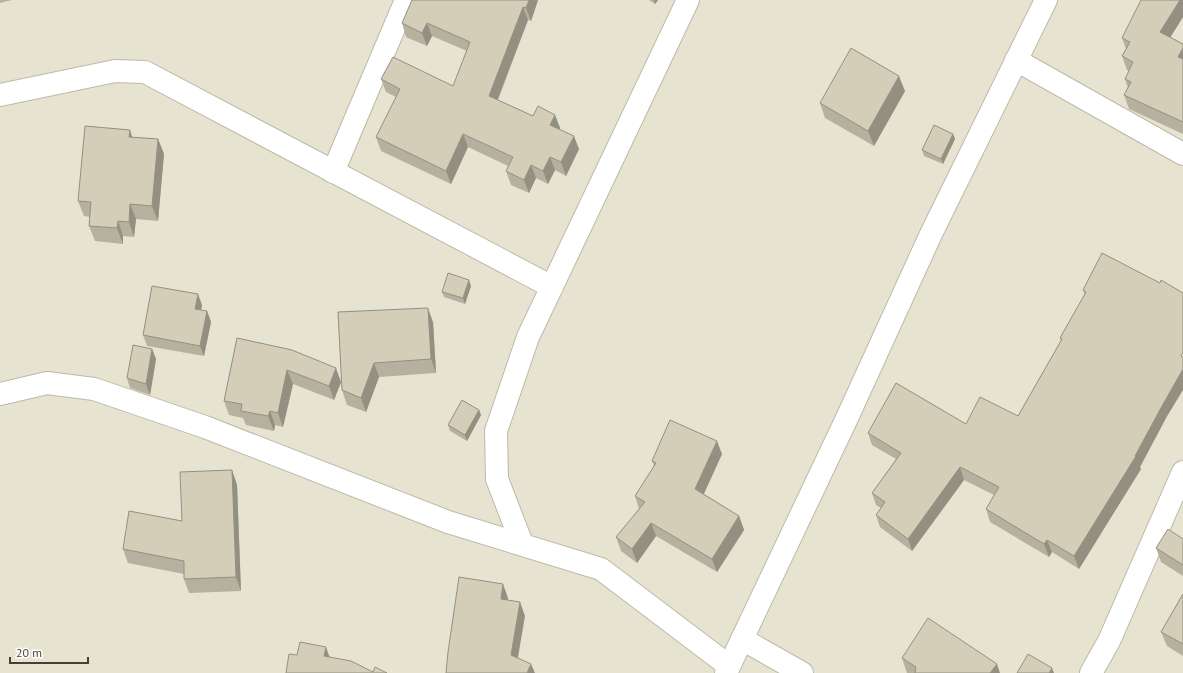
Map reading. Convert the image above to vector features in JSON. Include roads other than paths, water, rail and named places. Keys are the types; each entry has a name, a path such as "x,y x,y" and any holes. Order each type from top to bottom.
{"street":[{"path":"333,172 406,0"},
{"path":"522,544 497,479 496,431 528,337 688,0"},
{"path":"0,394 47,383 94,389 205,427 448,522 601,569 728,669 930,234 1046,0"},
{"path":"1016,60 1183,154"},
{"path":"0,95 115,71 145,72 552,287"},
{"path":"1091,673 1109,642 1183,472"},
{"path":"742,639 802,673"}]}
